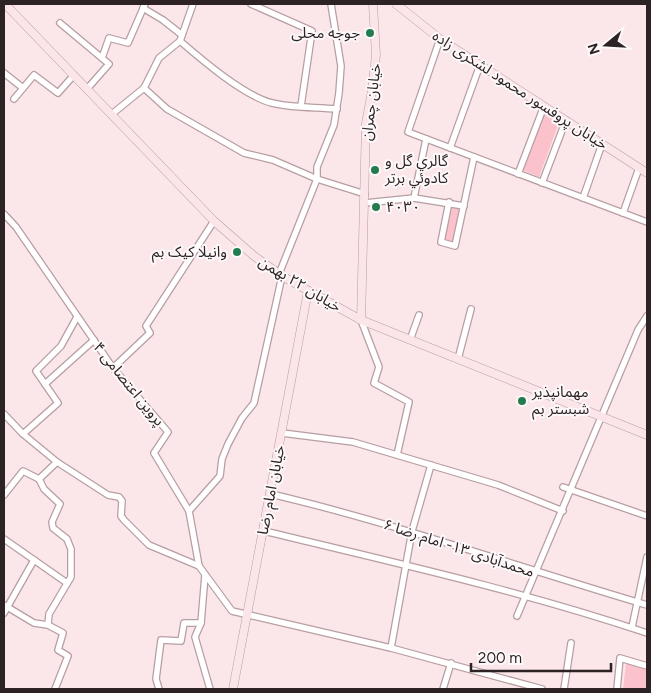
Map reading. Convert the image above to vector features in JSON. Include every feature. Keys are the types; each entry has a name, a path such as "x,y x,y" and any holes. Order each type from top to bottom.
{"main road":[{"name":"خیابان ۲۲ بهمن","path":"5,4 214,221 254,256 281,275 308,292 361,320 647,435"},
{"name":"خیابان چمران","path":"361,320 366,123 376,54 373,4"},
{"name":"خیابان پروفسور محمود لشکری زاده","path":"396,4 440,39 647,173"},
{"name":"خیابان امام رضا","path":"233,689 308,292"}],"street":[{"path":"112,114 144,88 158,58 181,38 193,4"},
{"path":"251,4 312,31 301,106"},
{"path":"189,512 220,476 222,459 228,444 242,418 254,403 281,275 316,179 317,167 334,125 341,66 331,4"},
{"path":"102,58 109,38 128,43 144,6 163,20 208,65 238,86 271,103 337,109"},
{"path":"60,23 109,64 87,88"},
{"path":"440,39 408,132 647,222"},
{"path":"450,148 480,65"},
{"path":"4,73 23,88"},
{"path":"14,99 34,75 58,93 74,75"},
{"path":"144,88 167,109 244,153 273,160 316,179 365,194"},
{"path":"518,174 544,106"},
{"path":"542,183 566,120"},
{"path":"414,198 426,139"},
{"path":"583,198 602,144"},
{"path":"449,202 441,242 455,246 474,157"},
{"path":"623,213 639,168"},
{"path":"365,203 414,198 449,202 464,206"},
{"name":"پروین اعتصامی ۴","path":"4,214 16,227 113,368 168,432 154,453 189,512 199,566"},
{"path":"113,368 150,333 146,326 214,221"},
{"path":"458,359 471,309"},
{"path":"410,340 419,315"},
{"path":"517,616 572,490 638,330 647,316"},
{"path":"23,434 58,403 36,371 61,346 78,317"},
{"path":"361,320 379,367 374,383 409,402 397,455"},
{"path":"45,384 94,340"},
{"path":"4,414 23,434 57,462 108,495 119,497 122,502 121,516 149,545 199,566 232,611 451,663 542,689"},
{"path":"282,433 353,442 498,486 563,511"},
{"path":"39,479 57,462"},
{"path":"391,648 412,530 431,465"},
{"path":"4,495 23,471 39,479 44,489 60,504 52,522 53,528 67,539 71,549 71,577 48,614 48,625"},
{"path":"563,487 647,516"},
{"name":"محمدآبادی ۱۳- امام رضا ۶","path":"270,494 412,530 536,573 647,605"},
{"path":"264,531 526,595 647,632"},
{"path":"4,539 67,583"},
{"path":"632,628 647,557"},
{"path":"34,560 5,608 63,633 58,650 68,656 55,689"},
{"path":"206,575 201,623 194,637 210,689"},
{"path":"159,689 156,679 161,640 181,641 184,622 201,623"},
{"path":"564,689 570,642"},
{"path":"617,689 620,658 647,666"},
{"path":"443,689 451,663"}],"shaded area":[{"path":"545,110 560,120 539,177 522,170"},
{"path":"451,206 461,208 454,243 444,241"},
{"path":"626,663 647,669 647,689 623,689"}],"place":[{"name":"جوجه محلی","path":"370,33"},
{"name":"گالري گل و كادوئي برتر","path":"375,170"},
{"name":"۴۰۳۰","path":"376,207"},
{"name":"وانیلا کیک بم","path":"237,252"},
{"name":"مهمانپذیر شبستر بم","path":"522,401"}]}
